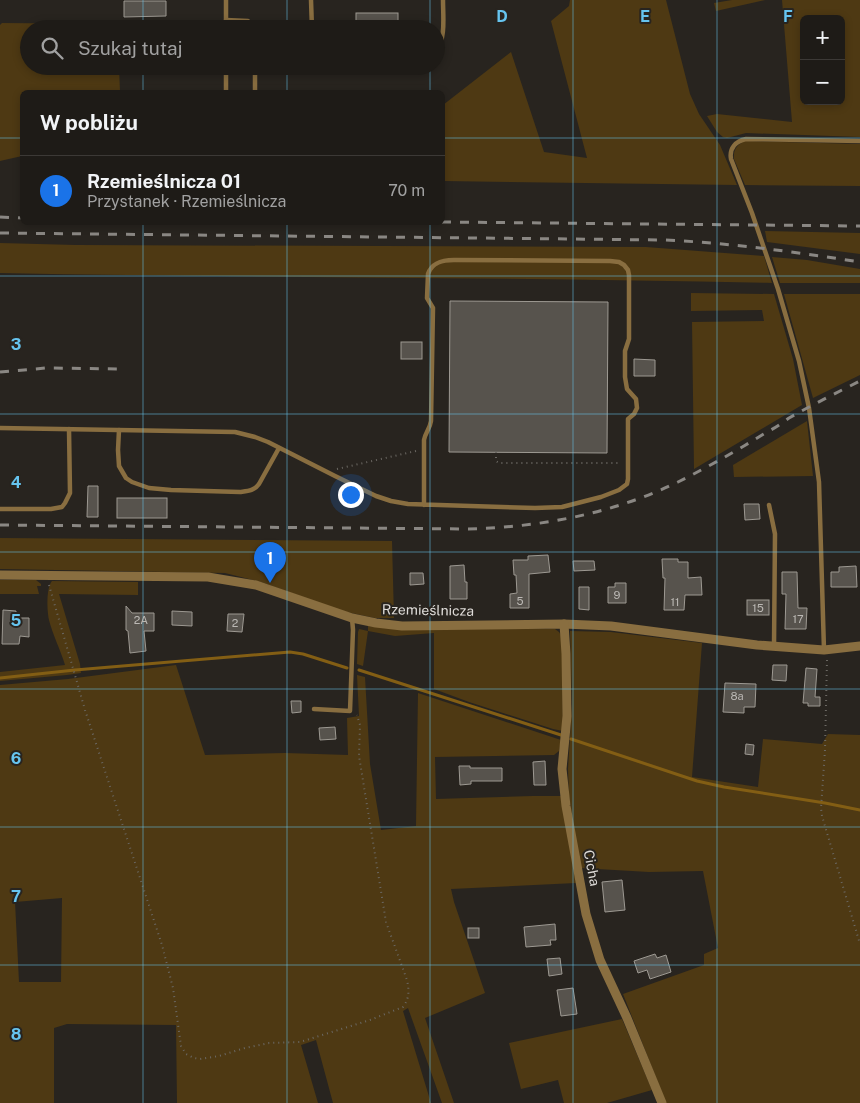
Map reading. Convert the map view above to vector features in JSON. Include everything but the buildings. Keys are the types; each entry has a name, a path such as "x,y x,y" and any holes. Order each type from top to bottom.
{"street":[{"name":"Rzemieślnicza","path":"0,575 208,577 256,585 352,618 402,626 564,624 611,626 757,645 826,650 860,646"},
{"name":"Cicha","path":"564,624 568,716 562,769 566,806 586,914 600,960 627,1018 662,1103"}],"lane":[{"path":"226,0 226,20"},
{"path":"311,0 312,20"},
{"path":"443,0 444,20"},
{"path":"226,75 226,90"},
{"path":"255,75 255,90"},
{"path":"826,650 819,482 809,408 799,361 778,289 730,152 736,143 746,139 860,141"},
{"path":"0,428 235,432 255,437 376,496 408,504 535,508 562,507 601,497 624,488 627,484 628,420 634,414 636,408 636,399 627,389 624,377 625,351 630,340 630,275 624,265 619,262 610,261 445,260 432,266 428,274 427,298 433,308 432,421 425,435 424,504"},
{"path":"0,509 51,509 62,507 66,503 70,492 69,429"},
{"path":"119,430 119,466 126,478 149,488 250,491 259,484 279,448"},
{"path":"769,505 775,534 774,646"},
{"path":"314,709 350,711 352,618"}],"path":[{"path":"325,472 424,449"},
{"path":"496,452 496,461 499,463 628,463"},
{"path":"47,576 76,678 162,945 173,988 181,1046 186,1054 194,1058 219,1056 269,1043 300,1042 370,1020 404,1006 407,1002 409,996 407,980 386,922 382,901 359,756 359,718 350,705"},
{"path":"826,650 826,750 821,808 823,824 860,944"}],"shaded area":[{"path":"570,0 666,0 690,94 699,114 720,145 737,185 445,181 445,103 511,52 544,152 587,158 551,21 569,6"},
{"path":"732,0 765,0 716,11 714,3"},
{"path":"782,0 860,0 860,137 746,133 727,138 717,132 707,116 717,114 792,122"},
{"path":"2,23 20,23 20,75 119,75 120,90 20,90 20,156 0,161 0,25"},
{"path":"745,141 860,144 860,186 745,185 734,159 734,153 736,148"},
{"path":"765,231 860,233 860,254 767,242"},
{"path":"0,243 76,245 646,247 764,256 772,283 0,273"},
{"path":"772,257 807,260 860,269 860,283 780,283"},
{"path":"691,293 774,294 793,359 802,405 694,469 692,322 764,321 762,310 691,311"},
{"path":"784,294 860,294 860,375 813,398"},
{"path":"807,421 813,476 734,477 733,465"},
{"path":"0,538 392,541 394,618 375,618 342,611 261,582 225,573 0,569"},
{"path":"0,580 36,580 41,584 41,586 37,586 39,594 0,594"},
{"path":"52,581 138,582 138,595 59,594 81,673 0,681 0,672 65,665 48,616 48,594"},
{"path":"368,626 408,630 470,628 555,629 562,637 563,731 469,702 434,689 434,633 395,636 368,631"},
{"path":"359,629 368,631 363,666 357,664 358,632"},
{"path":"570,631 611,632 702,643 692,777 758,787 763,739 822,744 828,734 860,735 860,1103 666,1103 623,994 704,965 704,954 718,948 703,871 649,872 580,868 569,796 568,769 572,704"},
{"path":"176,665 205,755 285,753 348,755 347,718 359,716 357,675 365,677 370,764 381,830 416,826 418,693 561,740 559,751 554,755 435,757 436,799 561,796 576,883 451,889 485,993 425,1018 454,1103 442,1103 408,1008 403,1011 431,1103 333,1103 316,1040 301,1045 318,1103 177,1103 176,1025 67,1024 54,1028 54,1103 0,1103 0,685 68,679","holes":["62,898 61,982 19,982 15,902"]},
{"path":"622,1019 652,1090 607,1103 564,1103 558,1080 521,1089 509,1043"}],"waterway":[{"path":"0,678 290,652 303,654 347,668"},
{"path":"359,670 561,735"},
{"path":"571,739 697,781 860,810"}],"railway":[{"path":"0,217 20,218"},
{"path":"445,222 860,226"},
{"path":"0,233 665,240 763,248 860,262"},
{"path":"0,372 46,368 118,369"},
{"path":"0,525 468,529 549,522 628,503 678,482 734,452 798,413 860,381"}],"place":[{"name":"Rzemieślnicza 01","path":"270,583"}]}
